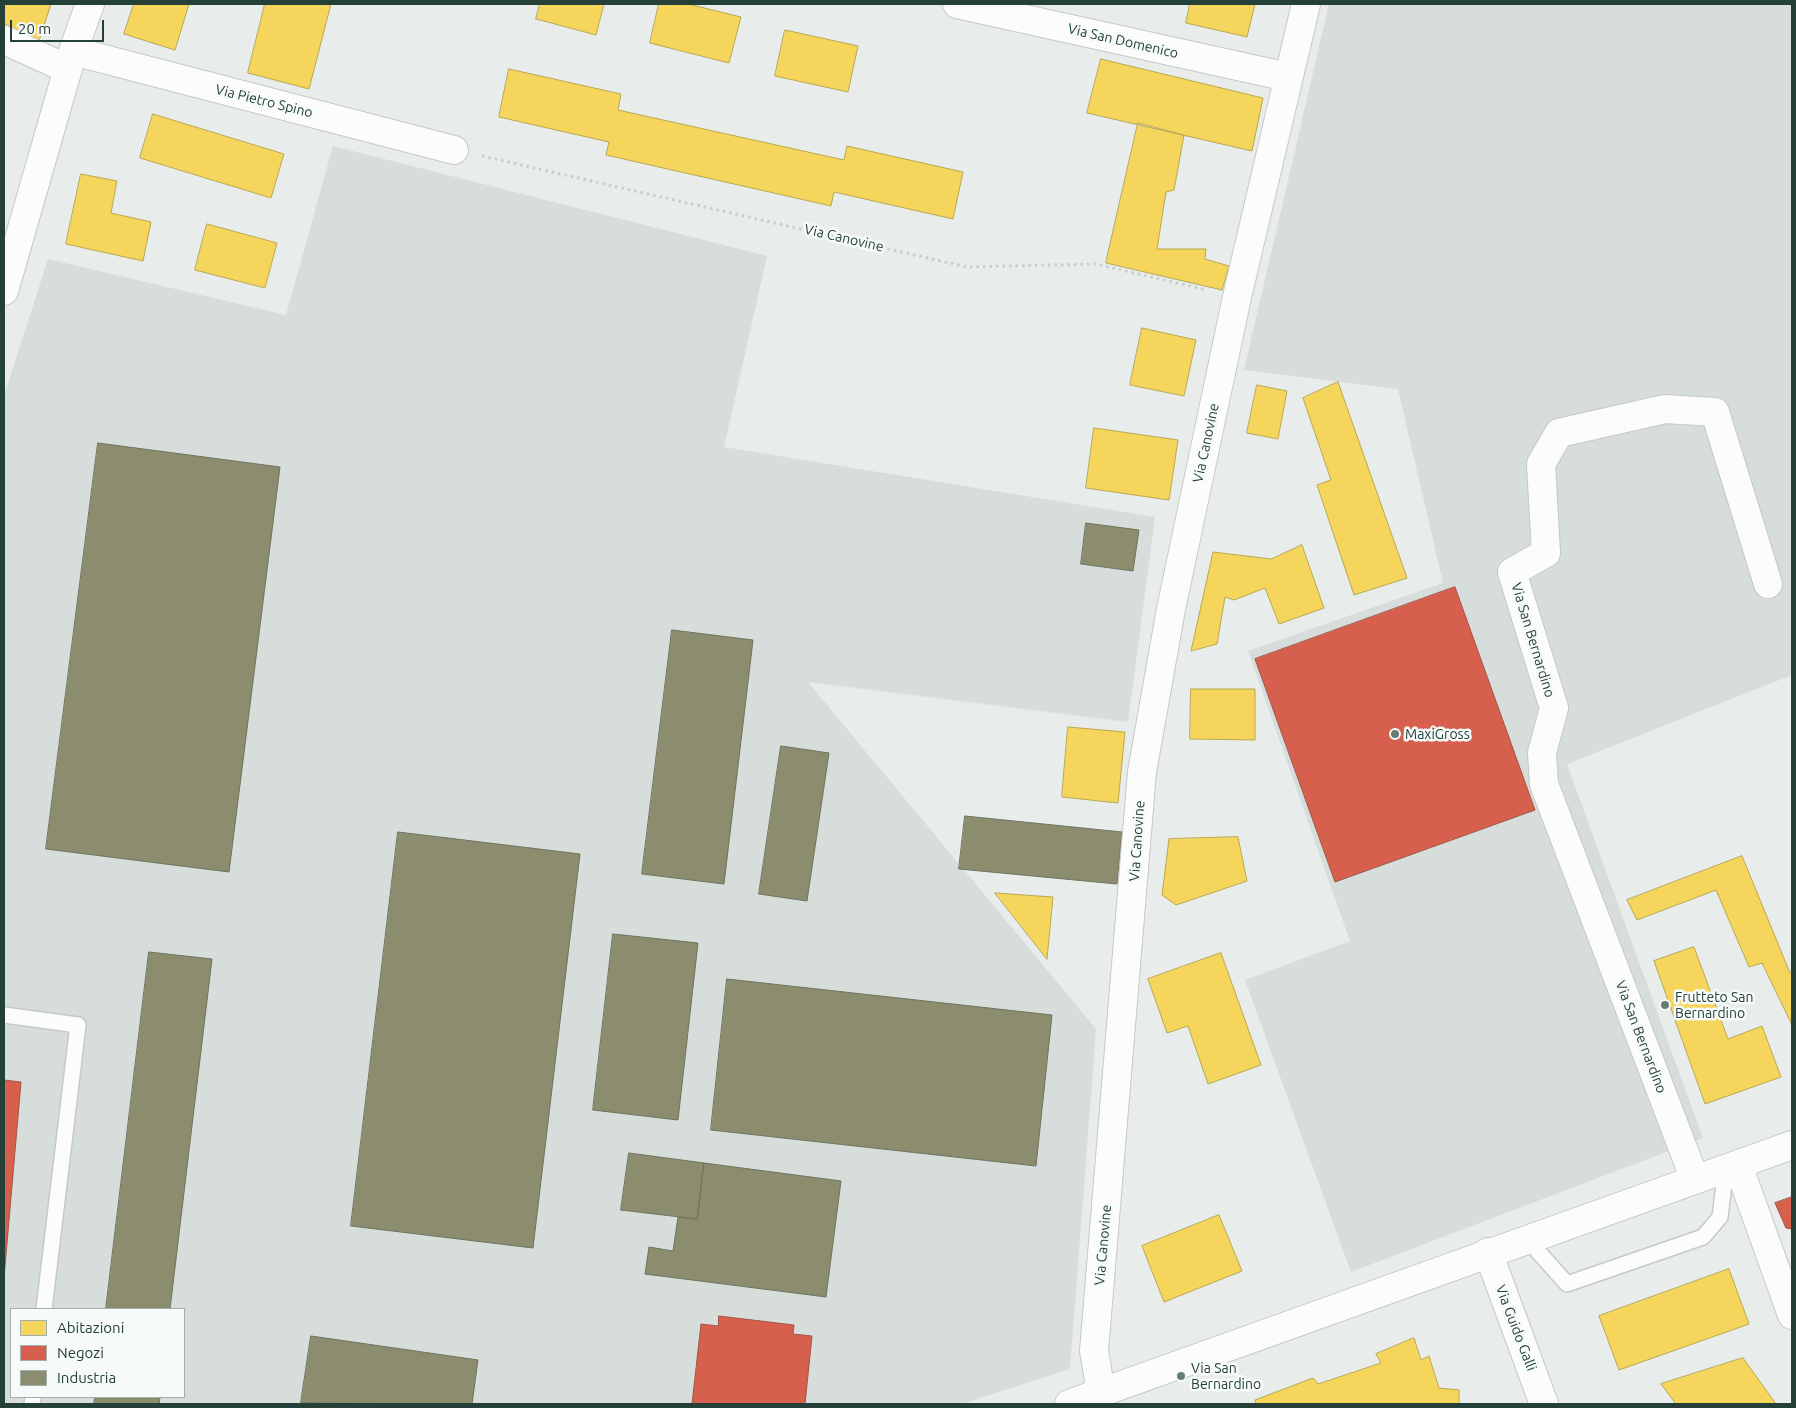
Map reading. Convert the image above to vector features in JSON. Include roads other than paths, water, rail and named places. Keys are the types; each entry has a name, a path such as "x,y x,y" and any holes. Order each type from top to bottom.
{"street":[{"path":"4,291 71,60 90,4"},
{"name":"Via San Domenico","path":"957,4 1288,78"},
{"name":"Via Canovine","path":"1101,1392 1094,1351 1142,772 1171,609 1237,297 1306,4"},
{"name":"Via Pietro Spino","path":"4,40 71,60 454,150"},
{"name":"Via San Bernardino","path":"1695,1180 1544,784 1542,753 1554,708 1512,572 1546,553 1541,464 1559,433 1665,409 1714,412 1768,584"},
{"path":"1069,1404 1180,1366 1488,1252 1792,1145"},
{"path":"1732,1167 1792,1315"},
{"name":"Via Guido Galli","path":"1488,1252 1544,1404"}],"lane":[{"path":"4,1015 78,1025 44,1308"},
{"path":"1528,1239 1567,1284 1703,1237 1720,1217 1732,1167"}],"place":[{"name":"MaxiGross","path":"1395,734"},
{"name":"Frutteto San Bernardino","path":"1665,1005"},
{"name":"Via San Bernardino","path":"1181,1376"}]}
